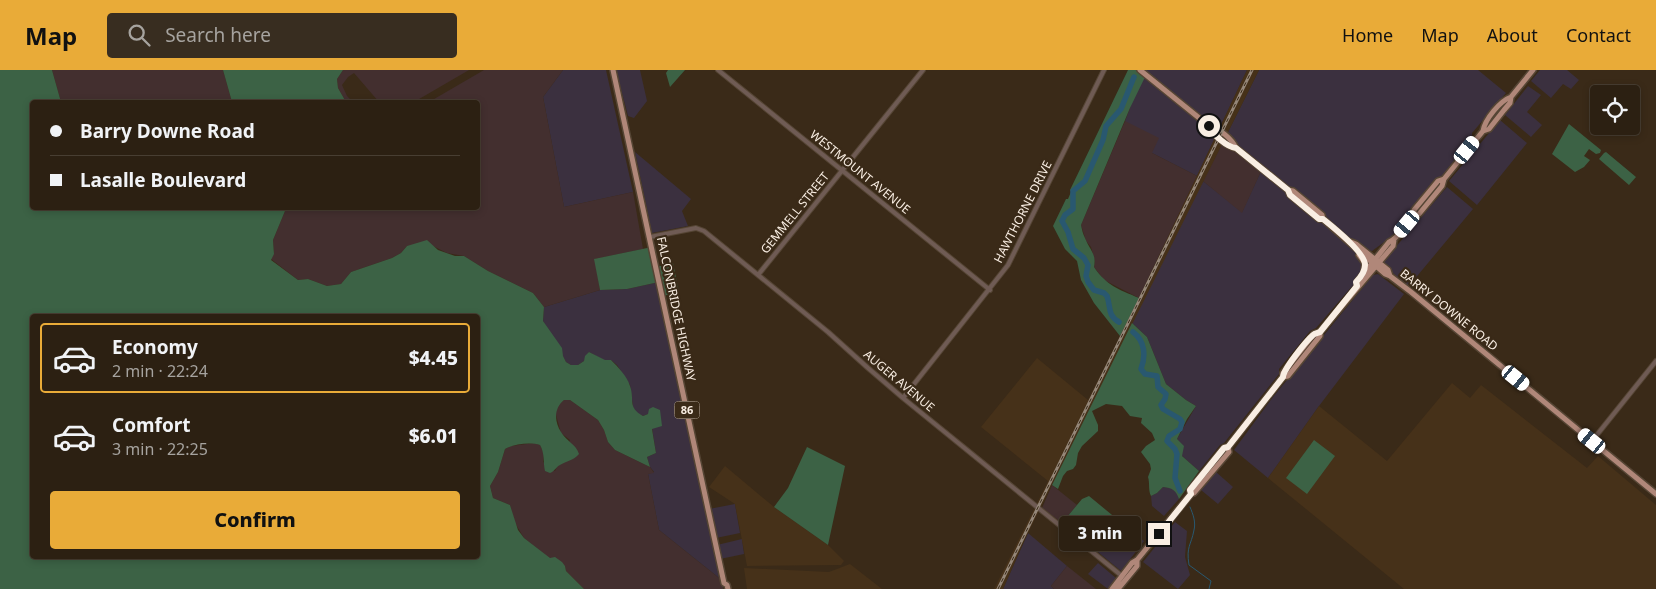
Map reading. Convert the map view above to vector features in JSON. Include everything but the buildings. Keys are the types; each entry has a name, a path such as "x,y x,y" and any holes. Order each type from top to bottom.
{"main road":[{"name":"FALCONBRIDGE HIGHWAY","path":"613,70 724,583 723,589"},
{"name":"BARRY DOWNE ROAD","path":"1140,70 1209,126 1222,133 1234,143 1236,148 1288,190 1293,191 1303,199 1322,215 1323,219 1368,253 1376,263"},
{"path":"1118,589 1132,563 1137,560 1191,494 1190,490 1224,448 1228,447 1283,377 1288,376 1320,336 1320,332 1357,286 1360,286 1383,249 1389,242 1394,240 1414,216 1414,210 1438,181 1444,179 1483,131 1484,124 1496,109 1505,99 1511,97 1533,70"},
{"path":"1357,286 1356,282 1393,246 1394,240"},
{"name":"BARRY DOWNE ROAD","path":"1351,242 1355,248 1388,270 1390,276 1656,494"},
{"path":"1355,248 1365,262 1363,274"},
{"path":"1368,253 1377,253 1383,249"},
{"path":"1112,589 1124,577"},
{"name":"FALCONBRIDGE HIGHWAY","path":"724,583 728,589"}],"street":[{"name":"WESTMOUNT AVENUE","path":"718,70 990,290"},
{"name":"GEMMELL STREET","path":"758,275 923,70"},
{"name":"HAWTHORNE DRIVE","path":"903,398 990,290 1011,260 1104,70"},
{"name":"AUGER AVENUE","path":"650,237 696,228 702,229 828,332 903,398 1124,577"},
{"path":"1592,441 1656,361"}],"shaded area":[{"path":"52,70 223,70 231,100 60,100"},
{"path":"343,70 469,70 417,100 377,100 354,73 342,85 351,100 345,100 338,88 337,79"},
{"path":"484,70 563,70 543,97 564,207 633,192 643,249 595,259 600,290 544,307 533,293 488,271 464,256 447,253 431,245 407,246 401,253 392,258 351,272 341,284 327,286 308,279 298,280 271,259 274,253 273,240 286,210 480,210 480,100 432,100"},
{"path":"563,70 606,70 633,192 564,207 543,97"},
{"path":"616,70 640,70 647,101 634,118 628,116"},
{"path":"1140,70 1247,70 1197,176 1152,153 1125,121"},
{"path":"1247,70 1259,70 1024,541 1003,589 994,589 1048,481 981,427 1037,358 1088,400 1139,298"},
{"path":"1259,70 1478,70 1506,93 1472,133 1472,138 1441,177 1435,179 1411,208 1411,213 1391,237 1372,251 1351,245 1363,261 1354,284 1316,328 1310,331 1279,369 1279,374 1199,471 1182,456 1177,439 1196,406 1166,384 1147,337 1132,323 1203,181 1242,212 1262,169 1226,136"},
{"path":"1540,70 1567,70 1579,80 1571,89 1563,84 1551,98 1531,81"},
{"path":"1528,86 1541,95 1527,112 1542,125 1531,137 1505,115"},
{"path":"1500,120 1527,143 1477,205 1449,181"},
{"path":"1125,121 1159,138 1152,153 1197,176 1139,298 1104,280 1094,267 1095,262 1091,247 1086,241 1081,225"},
{"path":"1223,142 1237,148 1262,169 1242,213 1203,181"},
{"path":"635,152 691,199 682,211 688,226 652,233"},
{"path":"1447,187 1473,209 1408,287 1382,263"},
{"path":"1378,274 1404,294 1319,406 1268,478 1234,450 1273,397 1373,275"},
{"path":"659,282 709,509 735,504 740,533 716,538 717,545 742,539 744,554 720,559 724,582 659,530 648,474 654,472 650,467 647,457 656,453 652,428 648,414 643,416 635,412 630,385 617,365 611,360 605,361 589,352 584,361 578,365 571,365 566,362 543,321 544,307 600,290 627,289"},
{"path":"1452,383 1470,398 1481,385 1587,468 1598,456 1656,505 1656,589 1404,589 1268,478 1319,406 1387,461"},
{"path":"564,400 570,400 598,420 608,442 615,450 650,467 654,473 648,474 659,530 724,582 723,589 584,589 566,571 565,566 550,559 524,538 515,523 510,505 493,498 490,486 498,472 505,449 511,446 534,443 540,445 544,453 543,462 555,471 570,440 561,433 555,411"},
{"path":"725,466 774,507 828,545 844,561 841,565 747,566 735,504 709,487"},
{"path":"1216,472 1233,487 1218,504 1201,490"},
{"path":"1052,485 1077,505 1062,523 1042,508"},
{"path":"1163,487 1171,488 1177,492 1179,499 1164,516 1152,506 1151,496"},
{"path":"1175,522 1187,531 1185,557 1190,575 1178,589 1143,562"},
{"path":"1123,524 1144,541 1121,571 1093,548 1108,529 1114,534"},
{"path":"1028,533 1067,566 1051,586 1054,589 1003,589"},
{"path":"1098,563 1116,578 1108,589 1088,574"},
{"path":"850,564 882,589 747,589 744,568 829,572"},
{"path":"1067,566 1096,589 1054,589 1051,586"}],"green space":[{"path":"0,70 52,70 60,100 30,100 30,210 286,210 273,240 274,254 271,260 298,280 308,279 327,286 341,284 351,272 392,258 401,253 407,246 427,240 438,250 455,256 464,256 488,271 533,293 544,307 543,321 562,348 566,362 571,365 578,365 584,361 585,356 589,352 605,360 611,360 629,382 632,403 638,413 643,416 648,414 649,409 653,407 660,410 662,426 652,429 656,453 647,457 650,467 615,450 608,442 598,420 570,400 564,400 558,407 556,419 563,435 579,454 550,473 545,471 540,445 522,444 513,446 505,449 498,472 490,486 493,498 510,505 518,530 524,538 550,558 555,557 562,562 566,571 584,589 0,589"},
{"path":"223,70 343,70 337,79 338,88 345,100 231,100"},
{"path":"668,70 685,70 670,87 666,73"},
{"path":"1128,70 1140,70 1146,75 1130,108 1081,225 1084,236 1094,255 1094,267 1104,279 1114,286 1139,298 1120,336 1094,303 1081,280 1077,261 1065,249 1053,226 1066,199 1068,199 1070,190"},
{"path":"1569,124 1601,150 1600,153 1596,154 1589,149 1584,156 1590,160 1584,167 1575,172 1552,154"},
{"path":"1606,152 1636,177 1629,185 1599,159"},
{"path":"652,247 656,267 673,263 679,292 663,296 659,282 627,289 600,290 594,259"},
{"path":"1132,323 1147,337 1166,384 1196,406 1177,439 1184,446 1182,456 1199,471 1179,499 1173,490 1163,487 1151,496 1148,477 1151,469 1150,464 1141,452 1155,440 1152,433 1141,423 1142,418 1130,416 1122,406 1106,404 1092,411 1098,425 1098,431 1082,446 1078,453 1076,465 1063,476 1058,489 1052,485"},
{"path":"1314,440 1335,456 1307,494 1286,478"},
{"path":"807,447 845,466 828,545 774,507 788,488"},
{"path":"1089,496 1123,524 1114,534 1108,529 1113,522 1105,515 1085,541 1062,523 1082,499"}],"waterway":[{"path":"1119,322 1111,314 1107,296 1094,290 1088,282 1086,276 1088,265 1084,258 1073,249 1068,232 1062,221 1065,215 1073,209 1073,191 1085,181 1103,140 1106,126 1121,109 1134,77"},
{"path":"1133,332 1142,344 1144,359 1141,369 1145,374 1157,376 1158,387 1166,394 1161,405 1163,409 1182,422 1180,429 1169,436 1167,441 1177,454 1175,478 1180,491"},
{"path":"1190,507 1195,524 1188,550 1189,565 1211,581 1209,589"}],"railway":[{"path":"998,589 1252,70"}],"route":[{"path":"1159,534 1191,494 1190,490 1224,448 1228,447 1283,377 1283,373 1296,356 1314,334 1320,332 1357,286 1356,282 1363,274 1365,267 1363,259 1351,242 1323,219 1319,219 1290,195 1288,190 1236,148 1231,147 1211,131 1209,126"}]}
